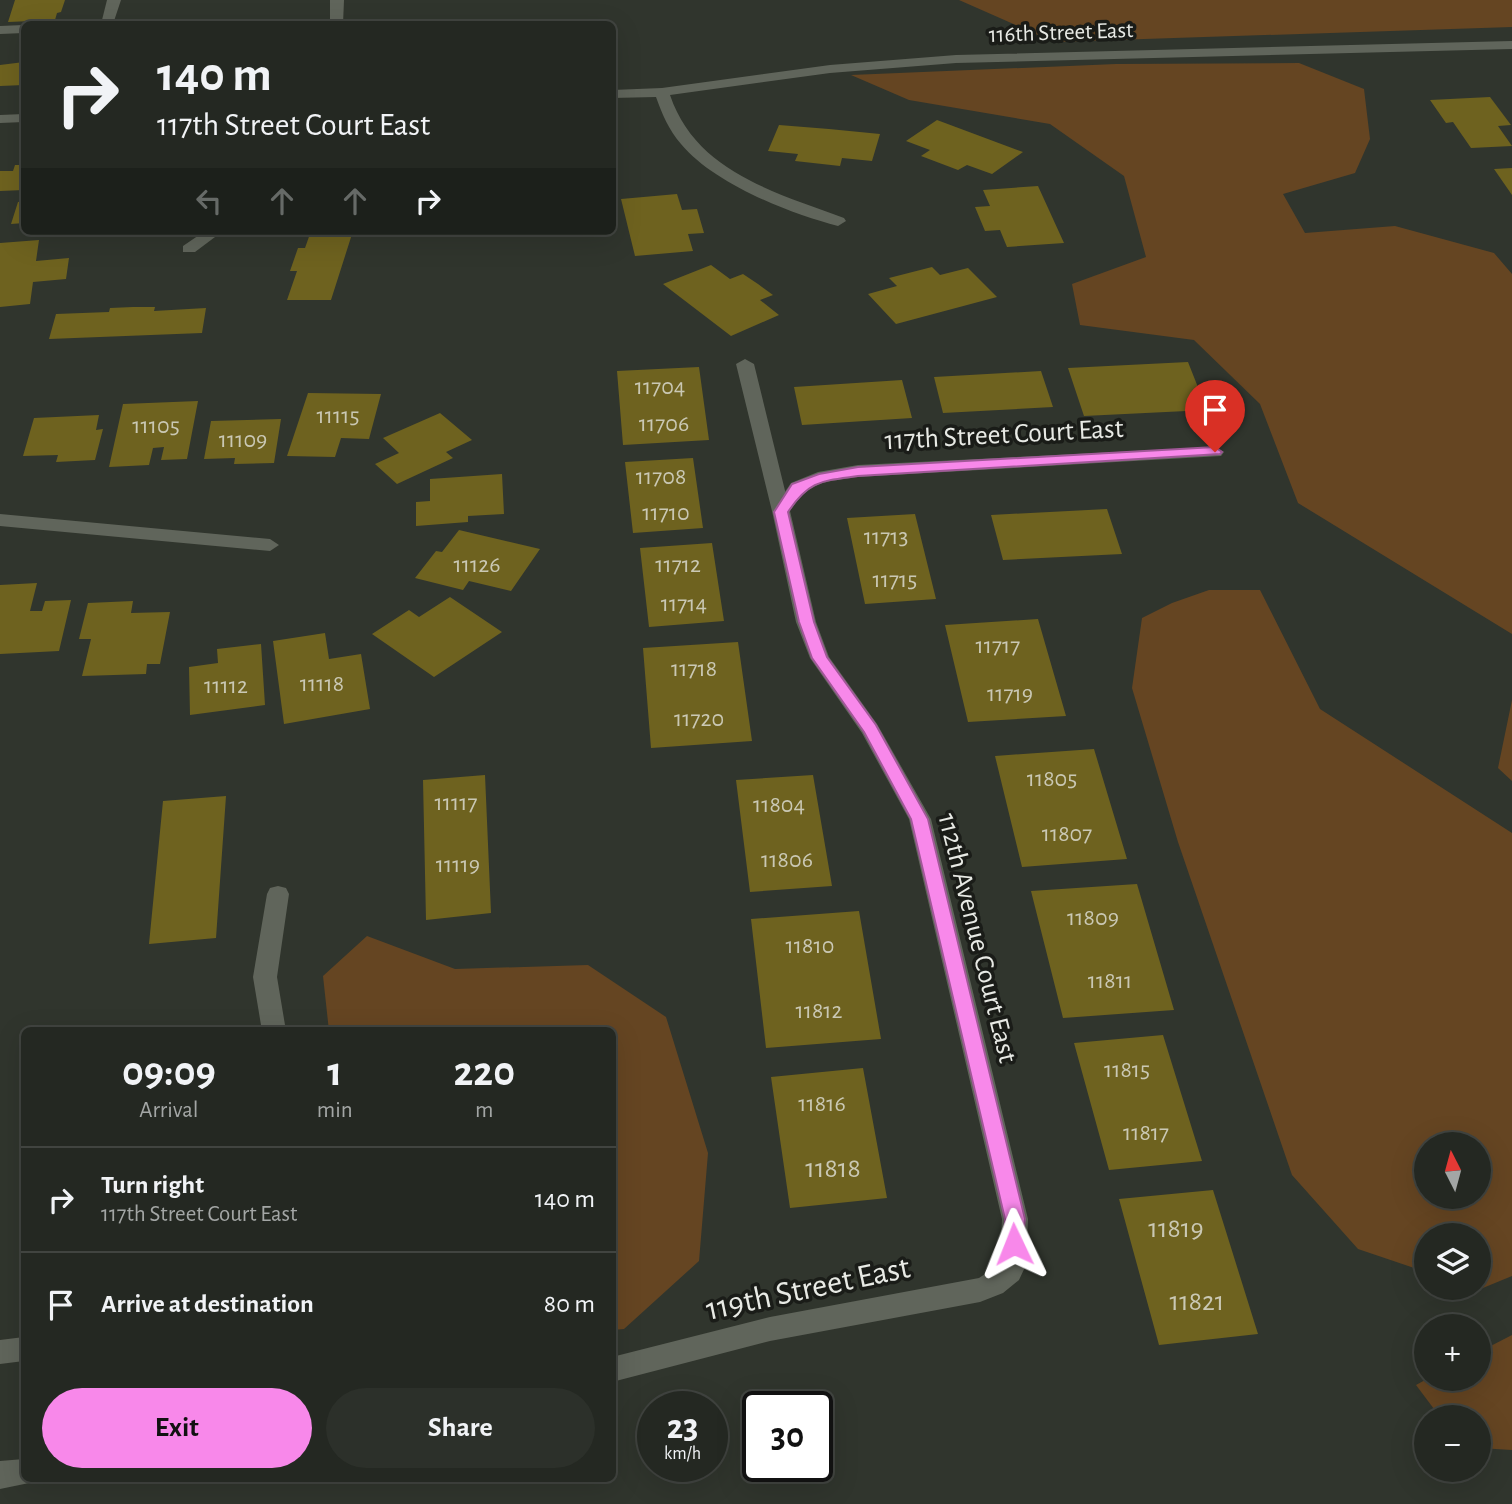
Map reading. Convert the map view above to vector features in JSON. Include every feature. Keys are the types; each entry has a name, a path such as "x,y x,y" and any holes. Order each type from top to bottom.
{"street":[{"path":"108,21 114,0"},
{"path":"337,0 337,21"},
{"path":"0,30 21,29"},
{"name":"116th Street East","path":"616,94 662,92 830,69 956,59 1510,47"},
{"path":"662,92 673,126 689,145 719,169 749,185 838,221"},
{"path":"0,119 21,118"},
{"path":"189,249 209,235"},
{"name":"112th Avenue Court East","path":"745,364 806,622 820,658 870,729 919,819 1015,1219 1013,1270"},
{"name":"117th Street Court East","path":"781,512 797,487 824,477 858,471 1215,452"},
{"path":"0,520 270,545"},
{"path":"273,1027 265,977 278,894"},
{"name":"119th Street East","path":"616,1369 770,1329 980,1290 1003,1283 1013,1270"},
{"path":"0,1352 21,1349"},
{"path":"0,1475 21,1472"}],"shaded area":[{"path":"959,0 1512,0 1512,27 1054,42"},
{"path":"1299,63 1364,89 1370,139 1355,173 1283,194 1305,233 1395,226 1494,253 1512,274 1512,634 1298,503 1260,404 1194,340 1080,325 1072,284 1146,257 1124,176 1050,124 909,100 851,75 1116,64"},
{"path":"1209,590 1260,590 1320,709 1512,833 1512,1276 1491,1285 1491,1223 1414,1223 1414,1268 1358,1249 1292,1175 1178,842 1132,688 1142,618 1172,603"},
{"path":"1512,700 1512,781 1498,768"},
{"path":"367,936 455,969 588,965 666,1017 708,1153 699,1261 624,1329 616,1330 616,1027 329,1027 323,976"},
{"path":"1512,1335 1512,1450 1491,1449 1491,1405 1431,1405 1420,1391 1491,1391 1491,1346"}],"building":[{"path":"15,0 65,0 55,20 8,22"},
{"path":"21,62 21,85 0,86 0,65"},
{"path":"1490,97 1511,125 1498,126 1512,146 1471,148 1453,122 1446,123 1430,100"},
{"path":"937,120 1023,152 992,174 967,165 958,170 921,156 930,150 906,141"},
{"path":"779,125 880,134 872,161 842,158 840,166 795,161 798,154 768,151"},
{"path":"15,165 21,165 21,190 0,191 0,171 13,171"},
{"path":"1512,168 1512,195 1494,169"},
{"path":"1038,186 1064,243 1007,247 1000,230 985,231 975,207 990,206 983,190"},
{"path":"677,194 682,210 697,209 704,233 688,234 693,251 635,256 621,199"},
{"path":"18,202 21,202 21,223 11,224"},
{"path":"310,235 352,235 331,300 287,300 297,271 290,271 298,248 305,248"},
{"path":"39,240 36,261 69,258 66,279 33,282 30,304 0,307 0,243"},
{"path":"711,265 730,279 743,274 773,295 760,300 779,315 731,336 663,284"},
{"path":"932,267 940,275 968,268 997,297 896,324 868,294 897,286 889,278"},
{"path":"155,307 154,311 206,308 202,333 49,339 56,314 109,312 110,308"},
{"path":"1188,362 1207,410 1084,416 1068,368"},
{"path":"699,367 709,440 623,445 617,371"},
{"path":"1041,371 1053,407 943,413 934,377"},
{"path":"902,380 912,418 802,425 794,387"},
{"path":"308,393 381,394 369,439 341,438 335,457 287,456"},
{"path":"198,401 187,459 161,460 164,447 153,448 149,465 109,467 123,404"},
{"path":"440,413 472,440 446,452 453,458 397,484 375,464 399,453 383,438"},
{"path":"99,415 96,430 103,429 95,460 56,462 58,455 23,456 34,418"},
{"path":"281,419 274,463 234,464 235,458 204,459 211,421"},
{"path":"693,458 703,528 633,533 625,462"},
{"path":"502,474 504,514 468,516 468,522 416,526 416,502 430,501 430,479"},
{"path":"1107,509 1122,554 1003,560 991,515"},
{"path":"915,514 936,599 865,604 847,518"},
{"path":"459,530 540,549 511,591 469,581 463,590 415,578 436,551 442,552"},
{"path":"712,543 724,621 649,627 640,548"},
{"path":"37,583 30,611 42,611 45,601 71,600 59,651 0,654 0,585"},
{"path":"450,597 502,632 434,677 372,634 409,610 419,617"},
{"path":"133,601 131,613 170,612 160,664 147,664 146,674 82,676 91,639 79,639 88,603"},
{"path":"1038,619 1066,716 968,722 945,625"},
{"path":"325,633 329,659 361,654 370,709 284,724 273,641"},
{"path":"738,642 752,741 651,748 643,648"},
{"path":"261,644 265,705 190,715 189,667 218,663 217,649"},
{"path":"1094,749 1127,859 1022,867 995,756"},
{"path":"485,775 491,913 426,920 423,780"},
{"path":"813,775 832,886 750,892 736,780"},
{"path":"226,796 216,938 149,944 163,801"},
{"path":"1137,884 1174,1010 1063,1018 1031,891"},
{"path":"859,911 881,1039 766,1048 751,919"},
{"path":"1163,1035 1202,1161 1109,1170 1074,1043"},
{"path":"863,1068 887,1198 790,1208 771,1077"},
{"path":"1213,1190 1258,1334 1159,1345 1119,1199"}],"route":[{"path":"1014,1244 1015,1219 919,819 870,729 820,658 806,622 781,512 797,487 824,477 858,471 1215,452"}]}
